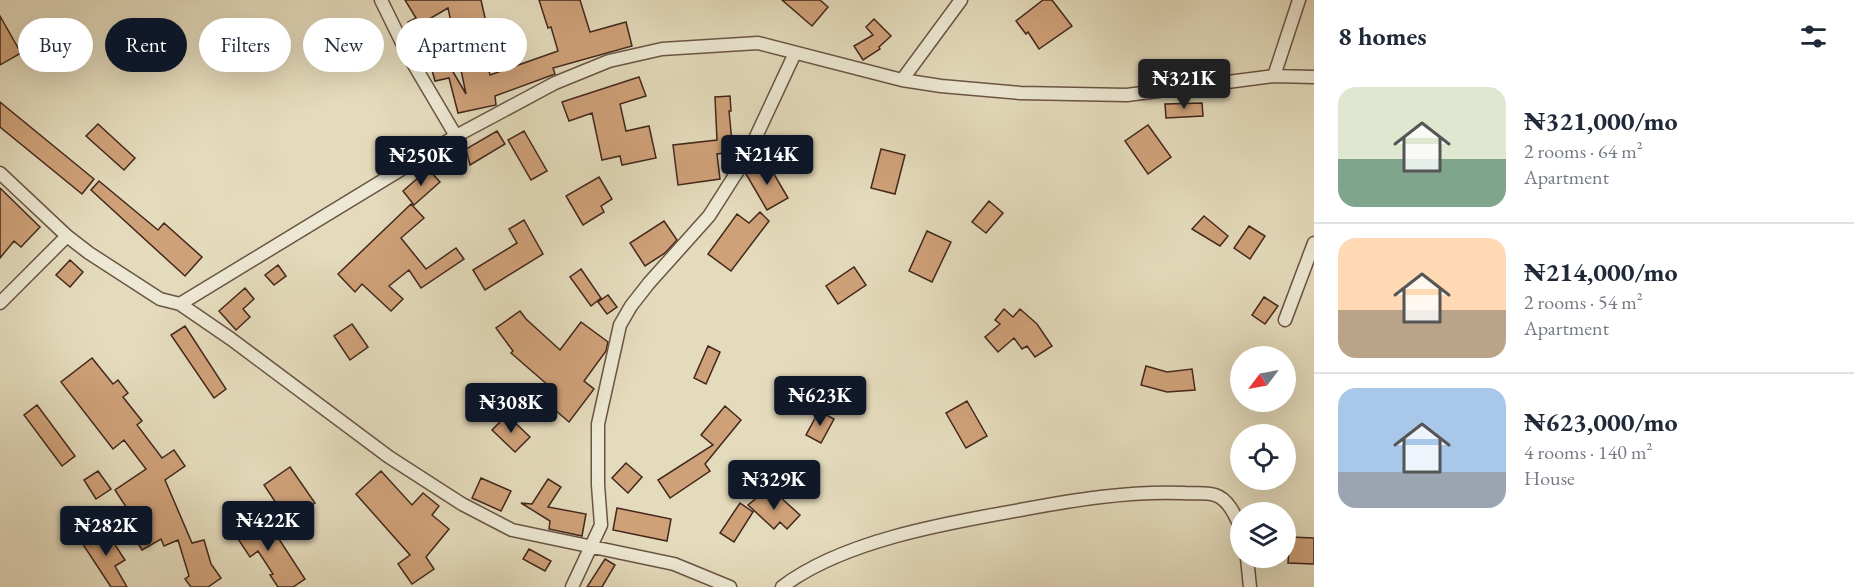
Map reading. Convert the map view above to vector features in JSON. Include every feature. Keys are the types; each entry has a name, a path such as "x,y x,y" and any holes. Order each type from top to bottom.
{"street":[{"path":"381,0 407,53 456,136"},
{"path":"902,80 961,0"},
{"path":"1274,76 1299,0"},
{"path":"180,304 456,136 555,83 609,61 662,49 758,43 902,80 1020,93 1127,95 1274,76 1314,77"},
{"path":"572,587 601,525 598,485 598,424 620,325 649,283 709,216 746,158 795,53"},
{"path":"0,173 67,236 89,253 160,299 180,304 389,457 462,504 512,530 674,564 709,583 730,587"},
{"path":"0,303 67,236"},
{"path":"1285,320 1314,243"},
{"path":"782,587 792,579 844,554 919,530 975,518 1118,494 1216,495 1230,507"},
{"path":"1248,568 1250,587"}],"building":[{"path":"405,0 481,0 485,18 450,18 448,8 431,18 416,18"},
{"path":"539,0 580,0 590,32 626,22 632,46 553,68 555,74 495,96 496,105 458,113 449,78 435,81 432,72 453,72 466,94 461,72 489,72 490,75 498,72 527,72 527,62 558,51 551,27 548,28"},
{"path":"782,0 820,0 828,7 812,26"},
{"path":"1043,0 1052,0 1072,26 1039,49 1028,32 1026,34 1016,21"},
{"path":"0,16 18,48 18,55 0,65"},
{"path":"874,19 891,36 879,47 880,49 863,60 854,46 873,35 866,27"},
{"path":"639,77 646,96 620,104 626,131 649,126 656,158 622,165 620,156 602,160 592,113 569,121 562,102"},
{"path":"730,96 731,111 729,111 733,152 717,154 720,179 678,185 673,145 717,140 715,97"},
{"path":"0,102 94,179 82,194 0,127"},
{"path":"1202,103 1203,116 1166,118 1165,104"},
{"path":"98,124 135,158 124,170 86,136"},
{"path":"1148,125 1171,157 1148,174 1125,141"},
{"path":"497,131 505,144 470,165 466,149"},
{"path":"524,131 547,171 531,180 508,140"},
{"path":"881,149 905,155 895,194 871,188"},
{"path":"767,162 788,198 767,210 746,174"},
{"path":"428,169 440,182 414,205 403,191"},
{"path":"599,177 612,199 601,206 604,212 583,225 566,196"},
{"path":"99,181 158,230 164,223 202,257 185,276 91,190"},
{"path":"0,188 40,227 21,247 14,241 0,258"},
{"path":"989,201 1003,213 986,233 972,222"},
{"path":"411,204 424,218 401,238 426,269 456,248 464,259 421,288 409,270 389,286 403,299 391,311 362,284 355,292 338,274"},
{"path":"760,212 769,221 731,271 708,254 737,214 749,223"},
{"path":"1204,216 1228,236 1220,246 1192,229"},
{"path":"524,220 543,254 485,290 473,270 517,243 509,229"},
{"path":"664,221 677,240 665,253 645,266 630,243"},
{"path":"1249,226 1265,236 1250,259 1234,248"},
{"path":"927,231 951,242 932,282 909,271"},
{"path":"70,260 83,272 70,287 56,275"},
{"path":"278,265 286,276 274,285 265,275"},
{"path":"854,267 866,285 838,304 826,286"},
{"path":"581,269 601,298 591,306 570,277"},
{"path":"245,288 254,299 243,309 250,317 236,330 219,311"},
{"path":"608,295 617,307 607,314 598,302"},
{"path":"1264,297 1278,306 1265,324 1252,315"},
{"path":"1004,309 1013,317 1020,309 1037,324 1052,346 1035,357 1027,346 1022,349 1014,338 998,352 985,337 1000,324 995,320"},
{"path":"520,311 560,350 581,322 608,342 606,351 584,381 594,389 569,422 540,397 549,386 511,353 513,351 496,328"},
{"path":"352,324 368,347 350,360 334,336"},
{"path":"185,326 226,389 214,398 171,335"},
{"path":"708,346 720,352 706,384 694,378"},
{"path":"92,358 113,384 118,380 128,393 123,397 142,421 137,425 162,458 174,450 185,466 165,480 192,543 204,540 211,564 221,578 208,587 191,587 185,579 189,576 178,540 164,546 161,539 142,550 125,521 132,516 115,490 146,469 124,440 113,449 61,382"},
{"path":"1146,366 1167,372 1192,369 1195,390 1167,392 1141,385"},
{"path":"967,401 987,436 966,448 946,413"},
{"path":"37,405 75,456 62,466 24,415"},
{"path":"725,406 741,420 705,464 710,471 670,498 658,480 713,445 701,435"},
{"path":"819,411 834,419 821,443 806,435"},
{"path":"507,415 530,437 515,452 492,430"},
{"path":"626,463 642,477 628,493 612,478"},
{"path":"290,467 315,503 288,521 264,485"},
{"path":"98,471 111,489 96,499 84,480"},
{"path":"381,471 412,505 423,493 439,506 432,515 449,529 426,557 434,569 412,584 398,564 410,555 356,494"},
{"path":"481,478 511,491 501,511 472,498"},
{"path":"548,479 561,487 548,507 586,514 582,536 549,529 550,521 521,503 532,504"},
{"path":"766,490 776,502 780,497 800,515 787,529 780,522 774,529 748,505"},
{"path":"740,503 753,512 734,542 720,533"},
{"path":"617,508 671,519 667,541 613,530"},
{"path":"251,513 269,541 277,536 305,579 293,587 278,587 270,575 273,574 258,551 250,557 230,527"},
{"path":"104,528 125,560 115,566 127,587 111,587 82,543"},
{"path":"1296,537 1314,538 1314,564 1296,563"},
{"path":"529,549 551,561 545,571 523,559"},
{"path":"605,559 615,565 602,587 587,587"}]}
